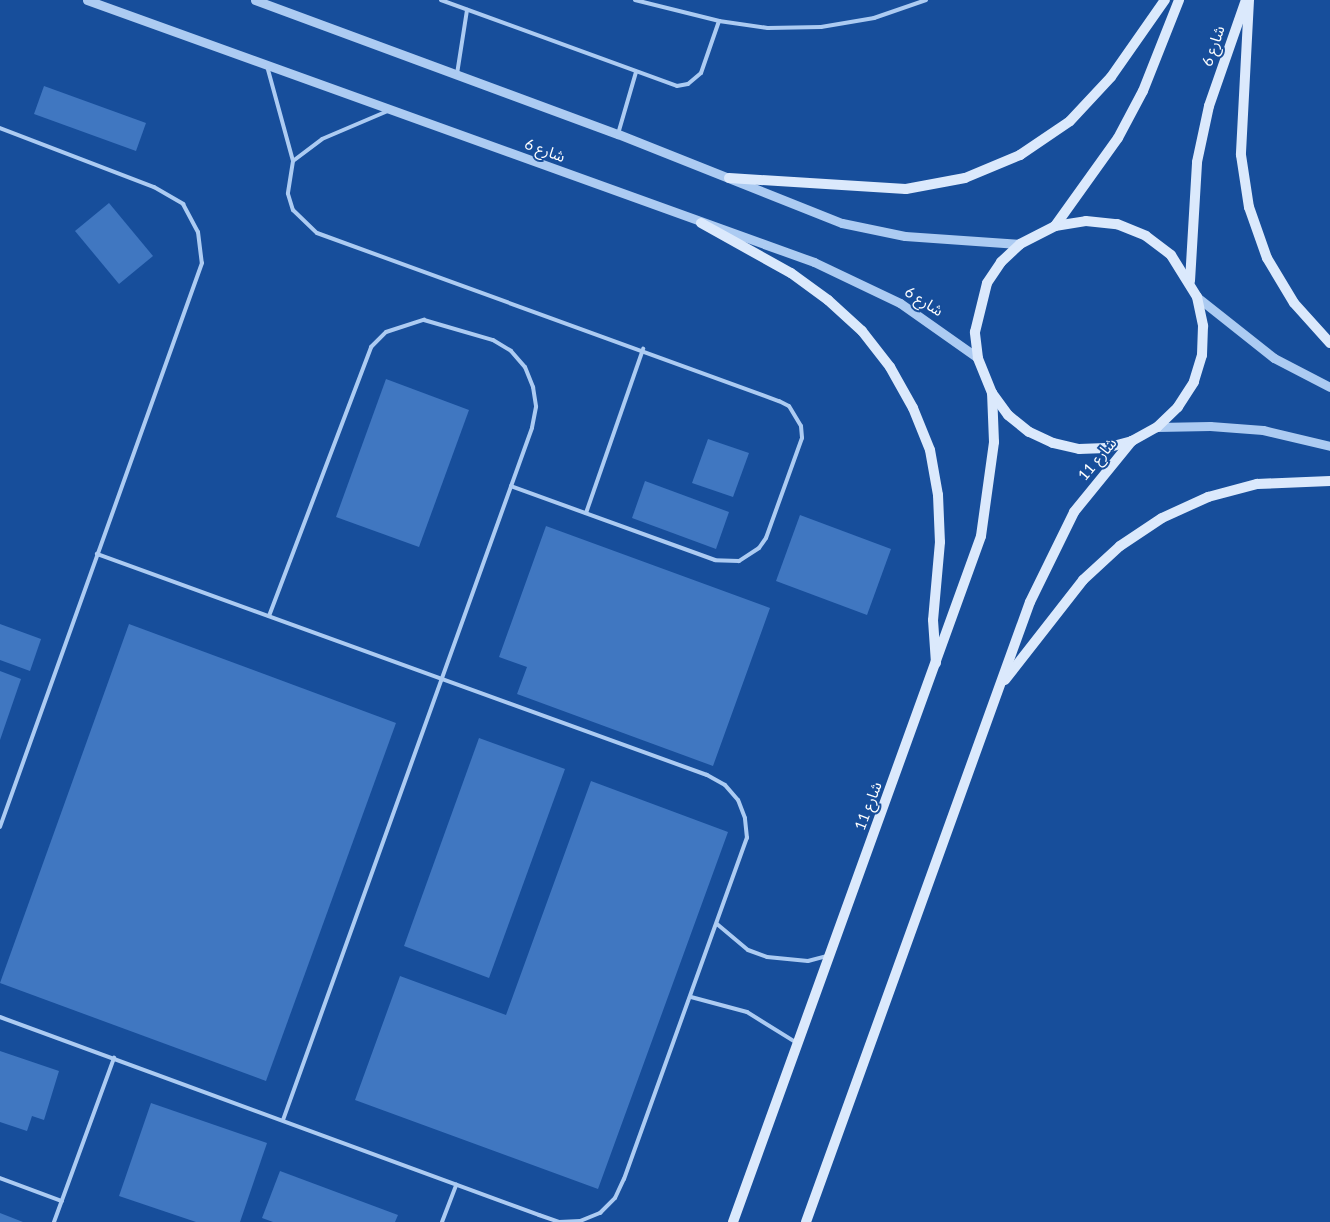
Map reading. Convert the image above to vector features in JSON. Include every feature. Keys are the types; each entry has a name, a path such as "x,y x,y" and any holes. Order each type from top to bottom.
{"main road":[{"path":"729,178 906,189 965,178 1020,155 1070,121 1111,77 1164,0"},
{"path":"1055,226 1118,138 1143,90 1179,0"},
{"path":"1247,0 1241,155 1248,207 1267,258 1294,303 1330,343"},
{"name":"شارع 6","path":"1190,281 1197,162 1210,106 1247,0"},
{"path":"1086,221 1117,224 1146,236 1171,256 1190,281 1197,297 1203,326 1202,355 1188,391 1158,427 1132,441 1088,448 1053,443 1029,432 1008,415 992,393 978,358 975,332 987,283 1020,244 1055,226 1086,221"},
{"path":"701,223 791,273 828,300 862,331 890,367 913,408 930,450 938,496 940,542 933,620 936,668"},
{"name":"شارع 11","path":"733,1222 827,956 936,668 981,536 994,442 992,393"},
{"name":"شارع 11","path":"806,1222 1000,685 1054,549 1103,471 1132,441"},
{"path":"1000,685 1083,580 1120,546 1162,518 1208,498 1257,484 1330,481"}],"street":[{"name":"شارع 6","path":"87,0 858,280 900,303 978,358"},
{"path":"255,0 618,134 842,223 905,236 1020,244"},
{"path":"1197,297 1274,358 1330,387"},
{"path":"1158,427 1210,426 1263,430 1330,446"}],"lane":[{"path":"441,0 677,86 688,84 701,73 719,21"},
{"path":"635,0 719,21 768,28 821,27 874,18 926,0"},
{"path":"457,74 467,10"},
{"path":"267,66 293,161 288,194 293,210 317,233 643,349 789,406 801,426 798,449 766,538 760,548 739,561 715,560 511,486"},
{"path":"618,134 636,72"},
{"path":"293,161 322,139 391,110"},
{"path":"0,128 154,187 183,204 198,232 202,263 194,290 97,554 0,827"},
{"path":"269,616 362,365 371,347 386,332 417,322 443,323 493,340 511,351 525,367 533,387 536,407 511,486 282,1120"},
{"path":"586,513 643,349"},
{"path":"0,1017 560,1222 580,1221 600,1213 615,1198 624,1179 747,838 745,818 738,800 725,785 707,775 97,554"},
{"path":"717,924 737,943 767,957 808,961 827,956"},
{"path":"691,997 747,1012 797,1043"},
{"path":"54,1222 114,1058"},
{"path":"0,1178 62,1201"},
{"path":"442,1222 456,1184"}],"building":[{"path":"44,86 146,123 136,151 34,114"},
{"path":"109,203 153,256 119,284 75,231"},
{"path":"386,379 469,410 419,547 336,517"},
{"path":"708,439 749,453 733,497 692,483"},
{"path":"645,481 729,512 716,549 632,518"},
{"path":"800,515 891,549 867,615 776,581"},
{"path":"546,526 770,608 713,766 517,694 527,667 499,657"},
{"path":"0,624 41,639 30,671 0,660"},
{"path":"129,624 396,723 266,1081 0,983"},
{"path":"0,671 21,679 0,740"},
{"path":"479,738 565,769 489,978 404,946"},
{"path":"591,781 728,832 598,1189 355,1100 400,976 506,1015"},
{"path":"0,1051 59,1071 44,1120 32,1116 27,1131 0,1122"},
{"path":"151,1103 267,1143 240,1222 196,1222 119,1196"},
{"path":"280,1171 398,1215 395,1222 273,1222 262,1218"},
{"path":"0,1213 23,1222 0,1222"}]}
